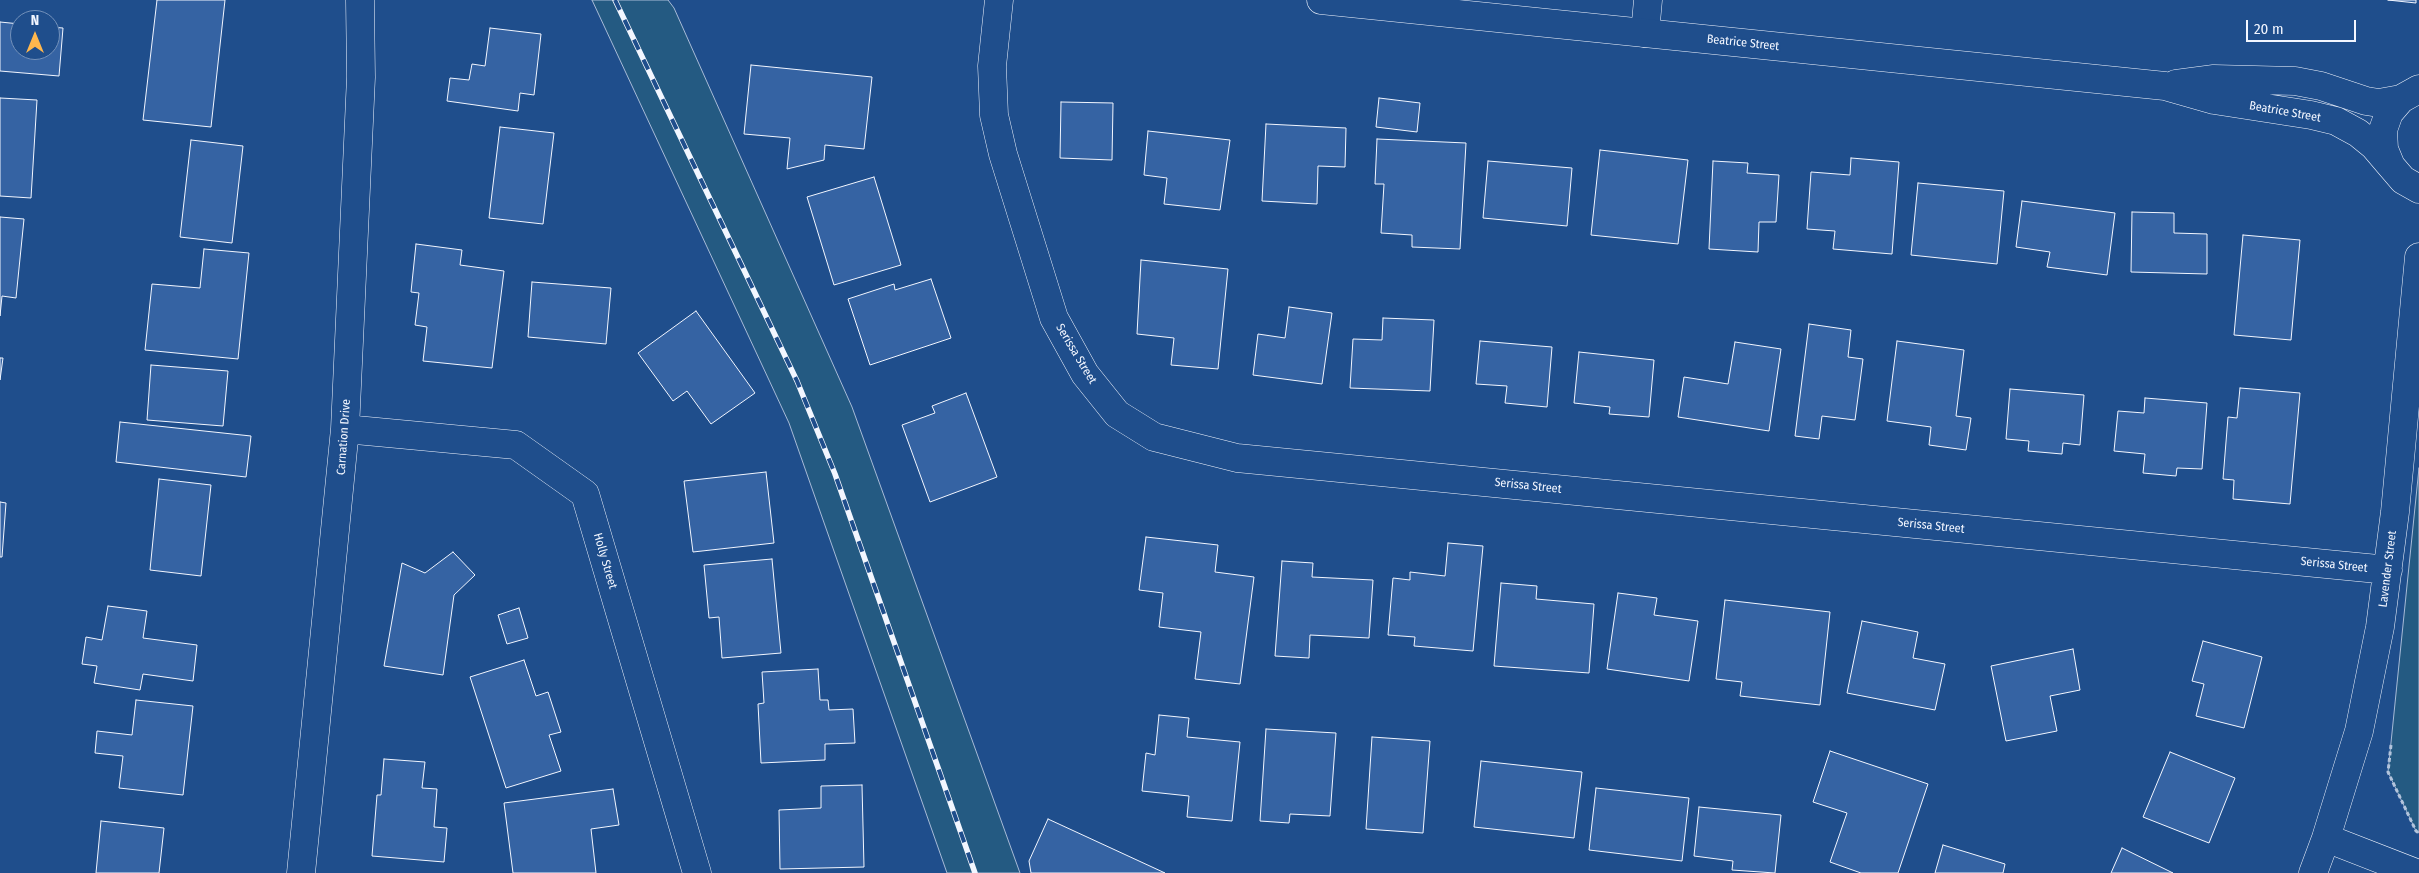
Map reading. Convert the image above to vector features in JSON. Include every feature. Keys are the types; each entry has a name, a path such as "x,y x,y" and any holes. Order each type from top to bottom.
{"street":[{"name":"Carnation Drive","path":"301,873 345,429 361,77 360,0"},
{"name":"Serissa Street","path":"999,0 992,66 994,115 1002,154 1054,318 1085,374 1117,414 1154,437 1237,458 2388,570"},
{"name":"Beatrice Street","path":"1321,0 2165,86 2214,100 2311,115 2336,121 2358,133 2374,146 2403,180 2419,189"},
{"path":"1645,33 1648,0"},
{"name":"Beatrice Street","path":"2165,86 2214,79 2258,79 2321,86 2366,101 2379,103 2410,94"},
{"path":"2391,166 2384,149 2383,130 2389,113 2410,94"},
{"name":"Lavender Street","path":"2312,873 2326,838 2359,731 2380,627 2388,570 2419,257"},
{"name":"Holly Street","path":"345,429 516,445 585,494 697,873"},
{"path":"2326,838 2416,873"}],"shaded area":[{"path":"592,0 668,0 674,8 852,407 1020,873 947,873 789,423"},
{"path":"2419,468 2419,833 2416,831 2388,772"}],"building":[{"path":"157,0 225,0 211,127 143,120"},
{"path":"2388,0 2416,0 2416,3"},
{"path":"0,22 10,23 10,60 60,60 60,28 63,28 59,76 0,71"},
{"path":"490,28 541,34 534,95 520,93 518,111 447,101 450,78 469,80 472,64 485,66"},
{"path":"751,65 872,77 864,149 825,145 824,160 787,169 790,138 744,134"},
{"path":"0,98 37,100 31,198 0,196"},
{"path":"1379,98 1420,103 1417,132 1376,127"},
{"path":"1061,102 1113,103 1112,160 1060,158"},
{"path":"1266,124 1346,128 1345,167 1318,166 1317,204 1262,201"},
{"path":"500,127 554,133 543,224 489,218"},
{"path":"1148,131 1230,140 1220,210 1164,204 1167,178 1144,175"},
{"path":"1377,139 1466,143 1460,249 1412,247 1412,235 1381,233 1384,184 1375,184"},
{"path":"191,140 243,146 232,243 180,237"},
{"path":"1600,150 1688,160 1678,244 1591,235"},
{"path":"1851,158 1899,162 1892,254 1833,249 1835,231 1807,229 1811,172 1850,175"},
{"path":"1488,161 1572,168 1567,226 1483,218"},
{"path":"1713,161 1748,163 1747,173 1779,175 1776,222 1759,222 1758,252 1709,249"},
{"path":"874,177 901,265 834,285 807,197"},
{"path":"1918,183 2004,191 1997,264 1911,255"},
{"path":"2022,201 2115,213 2107,275 2047,267 2050,252 2016,247"},
{"path":"2132,212 2174,213 2174,233 2207,234 2207,274 2131,272"},
{"path":"0,217 24,219 16,298 2,296 0,316"},
{"path":"2243,235 2300,240 2291,340 2234,335"},
{"path":"416,244 462,250 460,265 504,271 492,368 423,361 427,327 415,325 419,293 411,292"},
{"path":"204,249 249,253 238,359 145,350 152,284 200,288"},
{"path":"1141,260 1228,269 1218,369 1171,365 1174,338 1137,334"},
{"path":"931,279 951,338 870,365 848,299 894,284 895,290"},
{"path":"532,282 611,288 606,344 528,337"},
{"path":"1289,307 1332,313 1322,384 1253,375 1258,334 1285,338"},
{"path":"696,311 755,393 711,424 687,391 673,401 638,353"},
{"path":"1383,318 1434,320 1430,391 1350,388 1353,339 1382,340"},
{"path":"1809,324 1851,330 1848,357 1863,359 1855,420 1822,416 1819,439 1795,436"},
{"path":"1480,341 1552,347 1547,407 1505,403 1507,386 1476,384"},
{"path":"1897,341 1964,350 1956,416 1971,418 1966,450 1929,445 1931,427 1887,421"},
{"path":"1735,342 1781,349 1769,431 1678,417 1684,377 1728,384"},
{"path":"1579,352 1654,360 1649,417 1609,414 1610,407 1574,403"},
{"path":"0,358 3,358 0,380"},
{"path":"151,365 228,371 223,426 147,420"},
{"path":"2240,388 2300,393 2290,504 2233,499 2234,480 2223,479 2228,417 2237,418"},
{"path":"2010,389 2084,395 2080,445 2063,443 2062,454 2028,451 2029,441 2006,439"},
{"path":"966,393 997,477 930,502 902,425 935,413 932,406"},
{"path":"2145,398 2207,403 2202,469 2177,468 2176,476 2143,473 2145,454 2114,451 2118,411 2144,413"},
{"path":"120,422 251,436 246,477 116,462"},
{"path":"766,472 774,543 693,552 684,481"},
{"path":"159,479 211,485 201,576 150,570"},
{"path":"0,502 6,503 2,557 0,557"},
{"path":"1146,537 1218,545 1215,572 1254,577 1240,684 1195,679 1201,632 1159,627 1163,593 1139,590"},
{"path":"1448,543 1483,546 1473,651 1414,646 1415,637 1388,635 1393,578 1410,580 1410,572 1445,576"},
{"path":"453,552 475,575 454,595 443,675 384,666 402,563 425,573"},
{"path":"772,559 781,653 722,658 719,617 709,618 704,565"},
{"path":"1282,561 1313,563 1312,577 1373,580 1369,638 1310,635 1309,658 1275,656"},
{"path":"1501,583 1537,586 1536,599 1594,604 1589,673 1494,666"},
{"path":"1618,593 1657,598 1654,615 1698,621 1689,681 1607,669"},
{"path":"1725,600 1830,612 1820,705 1740,696 1742,682 1716,679"},
{"path":"108,606 147,611 143,638 197,645 193,681 143,674 140,690 94,683 97,666 82,664 86,637 102,640"},
{"path":"519,608 528,638 507,644 498,615"},
{"path":"1862,621 1918,632 1913,658 1945,664 1935,710 1847,693"},
{"path":"2203,641 2262,657 2244,728 2196,716 2204,684 2192,681"},
{"path":"2073,649 2080,690 2050,696 2057,731 2006,741 1991,666"},
{"path":"524,660 536,696 548,692 561,732 549,735 561,771 506,788 470,677"},
{"path":"818,669 820,700 828,700 829,710 853,709 855,743 825,744 825,760 761,763 758,704 764,703 762,672"},
{"path":"136,700 193,706 183,795 119,788 123,756 95,753 97,731 132,735"},
{"path":"1159,715 1189,718 1187,737 1240,742 1232,821 1187,817 1189,796 1142,791 1146,753 1155,755"},
{"path":"1266,729 1336,733 1330,816 1290,814 1289,823 1260,821"},
{"path":"1372,737 1430,741 1423,833 1366,829"},
{"path":"1830,751 1928,784 1898,873 1861,873 1830,862 1847,813 1813,802"},
{"path":"2170,752 2235,778 2209,843 2143,817"},
{"path":"384,759 425,762 422,788 437,789 434,827 447,828 444,862 372,856 377,795 381,795"},
{"path":"1481,761 1582,772 1574,838 1474,827"},
{"path":"862,785 864,867 780,869 779,810 821,808 821,786"},
{"path":"1596,788 1689,798 1682,861 1589,850"},
{"path":"613,789 619,825 591,829 596,873 513,873 504,803"},
{"path":"1699,807 1781,815 1775,873 1732,870 1733,861 1694,856"},
{"path":"1048,819 1165,873 1031,873 1029,861"},
{"path":"101,821 164,828 159,873 96,873"},
{"path":"1943,845 2005,864 2003,873 1935,873"},
{"path":"2122,848 2173,873 2111,873"}],"railway":[{"path":"615,0 797,381 835,474 975,873"}]}
